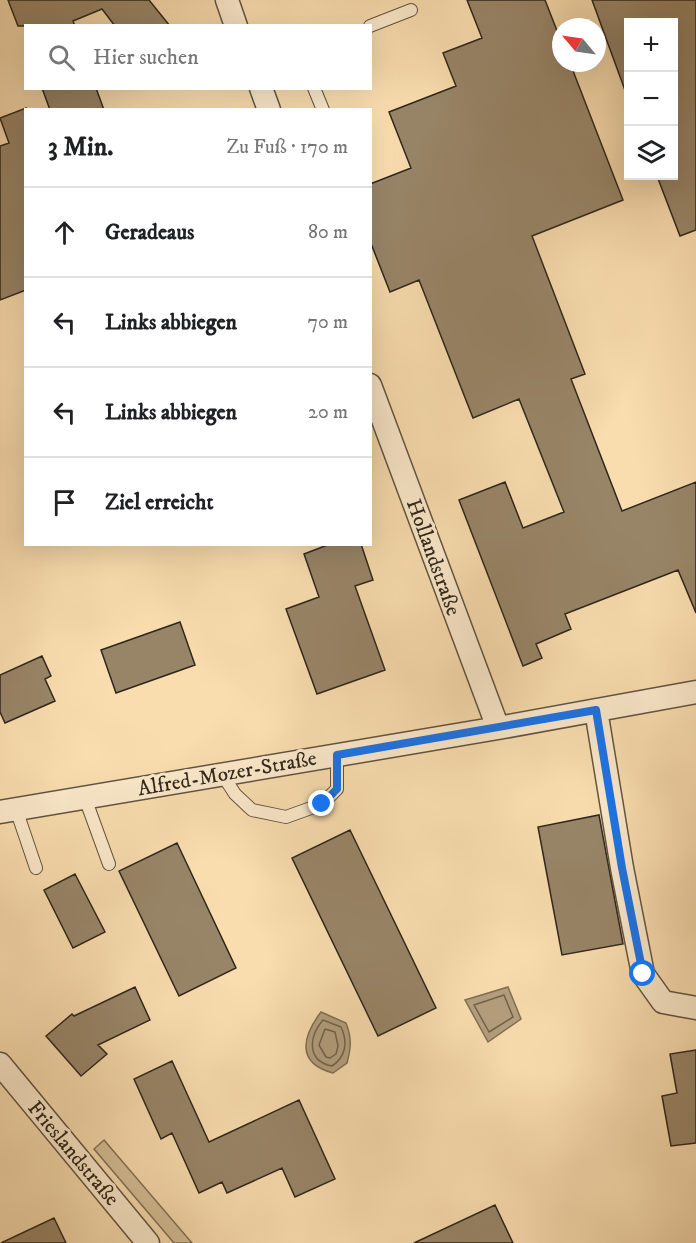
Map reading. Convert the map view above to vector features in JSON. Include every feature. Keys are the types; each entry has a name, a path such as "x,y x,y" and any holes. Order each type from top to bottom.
{"street":[{"path":"227,0 235,24"},
{"path":"262,90 267,108"},
{"name":"Hollandstraße","path":"372,390 498,728"},
{"name":"Alfred-Mozer-Straße","path":"8,810 498,728 696,692"},
{"path":"596,710 622,868 643,974 663,1002 696,1008"},
{"name":"Frieslandstraße","path":"0,1064 148,1243"}],"lane":[{"path":"372,25 411,10"},
{"path":"315,90 322,108"},
{"path":"222,774 234,794 252,810 286,817 322,804 337,789 337,755"},
{"path":"85,798 109,864"},
{"path":"8,810 36,868"}],"shaded area":[{"path":"104,1140 192,1243 174,1243 94,1149"}],"water":[{"path":"508,987 521,1019 488,1042 465,1000"},
{"path":"321,1012 346,1023 350,1038 347,1063 333,1073 313,1063 306,1048 310,1031"}],"building":[{"path":"8,0 149,0 168,24 113,24 102,9 73,21 74,24 18,26"},
{"path":"467,0 545,0 552,18 552,72 573,72 623,200 532,236 585,374 571,379 622,511 696,482 696,613 678,570 565,614 571,629 536,644 542,658 523,666 459,500 505,482 523,528 564,512 519,399 473,418 419,280 390,292 372,246 372,183 411,168 389,112 456,86 443,53 482,38"},
{"path":"592,0 696,0 696,230 680,236 659,180 678,180 678,18 624,18 624,88 606,38 606,18 599,18"},
{"path":"43,90 97,90 103,108 49,108"},
{"path":"24,109 24,291 0,300 0,146 9,143 0,118"},
{"path":"325,546 362,546 373,580 355,586 385,670 317,694 286,609 319,597 304,554"},
{"path":"180,622 195,665 116,693 101,650"},
{"path":"42,656 51,676 45,679 55,701 5,723 0,712 0,675"},
{"path":"599,815 623,944 562,955 538,827"},
{"path":"350,830 436,1008 378,1036 292,858"},
{"path":"177,843 236,968 179,996 119,871"},
{"path":"75,874 105,932 73,948 44,890"},
{"path":"135,987 150,1020 98,1045 107,1054 81,1076 46,1036 72,1014 74,1016"},
{"path":"696,1050 696,1143 671,1146 662,1096 677,1093 670,1054"},
{"path":"172,1061 209,1142 299,1100 335,1179 295,1197 282,1168 227,1193 222,1182 199,1193 172,1133 161,1139 134,1079"},
{"path":"495,1205 513,1243 414,1243"},
{"path":"54,1218 66,1243 1,1243"}],"route":[{"path":"322,804 337,789 337,755 596,710 622,868 643,974"}]}
